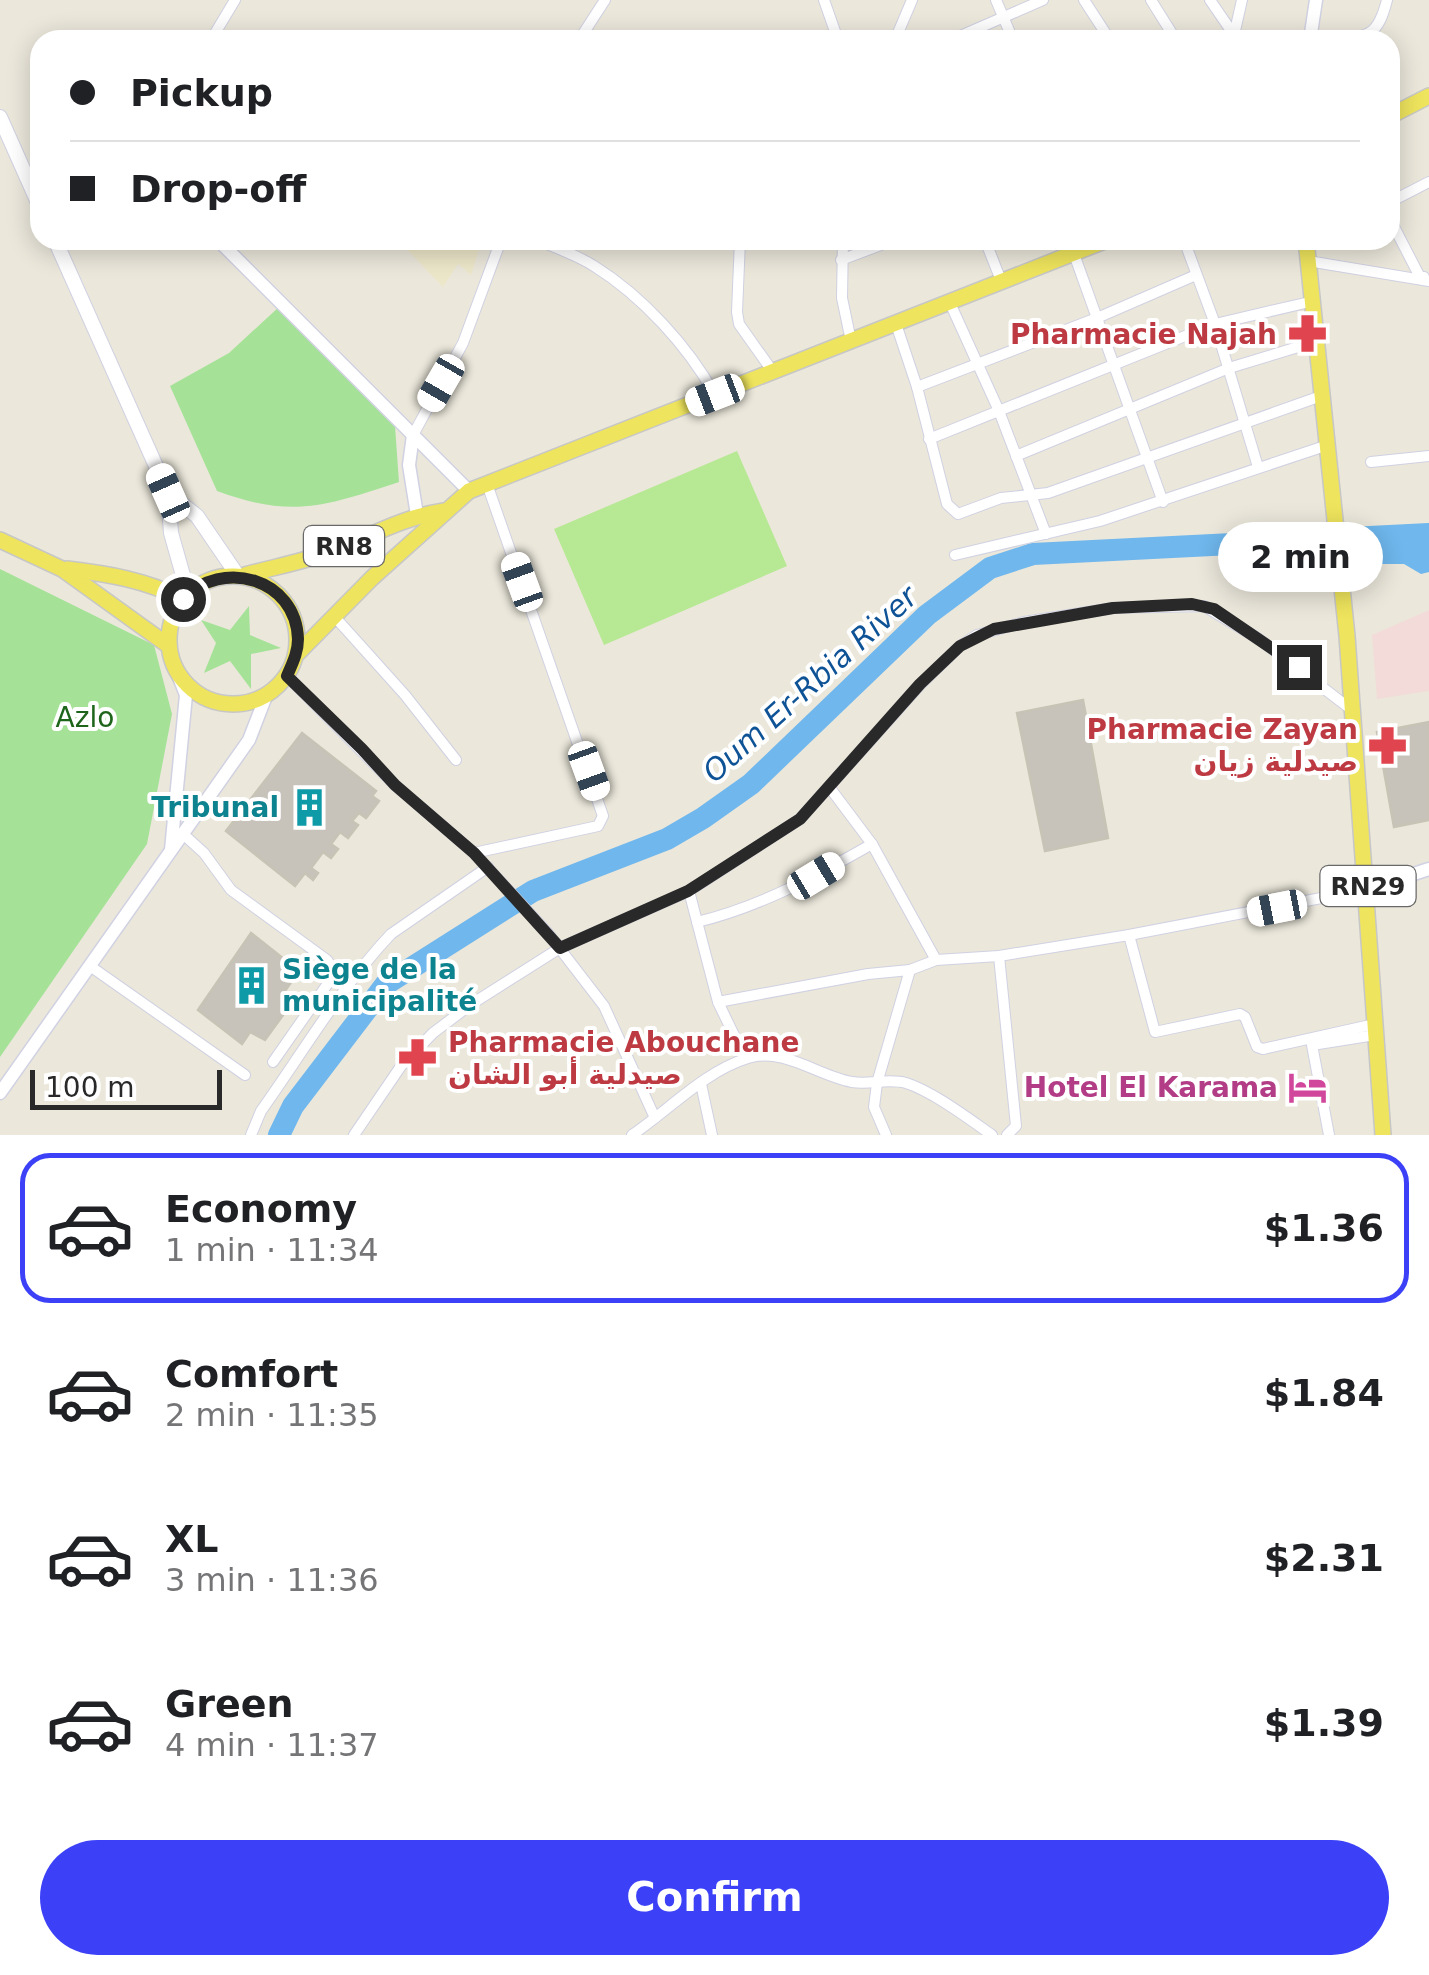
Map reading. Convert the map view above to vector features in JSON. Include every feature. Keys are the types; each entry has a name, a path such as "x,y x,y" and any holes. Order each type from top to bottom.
{"main road":[{"path":"1400,111 1429,96"},
{"path":"0,117 30,171"},
{"path":"59,250 168,493 171,533 186,596 169,629 169,646 178,672 190,688 217,702 247,703 266,696"},
{"name":"RN8","path":"296,655 444,510 469,491 1081,250"},
{"name":"RN29","path":"1307,250 1347,636 1383,1135"},
{"path":"168,493 196,516 239,576"},
{"name":"RN8","path":"186,596 207,581 334,550 388,524 444,510"},
{"path":"0,540 62,568 169,646"},
{"path":"62,568 118,574 186,596"},
{"name":"RN8","path":"239,576 274,590 294,619 296,655 287,676 266,696"}],"street":[{"path":"217,30 235,0"},
{"path":"586,30 605,0"},
{"path":"824,0 834,30"},
{"path":"996,0 1008,30"},
{"path":"976,30 1044,0"},
{"path":"1084,0 1103,30"},
{"path":"1150,0 1170,30"},
{"path":"1210,0 1227,30"},
{"path":"1233,30 1242,0"},
{"path":"1312,30 1316,0"},
{"path":"1374,30 1387,0"},
{"path":"899,30 910,1"},
{"path":"1400,197 1429,182"},
{"path":"1400,235 1426,278"},
{"path":"228,250 469,491"},
{"path":"417,515 409,465 413,435 463,343 496,250"},
{"path":"560,250 595,266 650,311 699,366 715,395"},
{"path":"740,250 739,324 773,372"},
{"path":"842,250 842,298 851,341"},
{"path":"842,260 868,250"},
{"path":"989,250 1002,283"},
{"path":"1187,250 1215,324 1258,467"},
{"path":"1074,254 1163,502"},
{"path":"1308,261 1426,278"},
{"path":"916,386 977,366 1196,275"},
{"path":"929,439 1215,324 1314,301"},
{"path":"950,302 999,411 1046,534"},
{"path":"896,324 947,504 954,512 964,513 1001,498 1048,493 1324,395"},
{"path":"1016,456 1229,368 1318,341"},
{"path":"955,555 1163,502 1328,445"},
{"path":"1372,462 1429,456"},
{"path":"474,853 598,826 603,816 486,484"},
{"path":"354,1135 401,1066 433,1033 470,1004 560,948 688,891 783,831 830,788 920,684 976,636 1024,622 1113,608 1192,604 1214,609 1305,671 1353,710"},
{"path":"334,616 352,632 456,760"},
{"path":"171,853 186,695 178,672"},
{"path":"287,676 395,785 492,870 547,932 604,1006 655,1118"},
{"path":"0,1092 249,740 266,696"},
{"path":"830,788 872,844 936,960"},
{"path":"182,834 204,853 231,890 332,968 331,978 273,1062"},
{"path":"696,922 741,912 872,844"},
{"path":"718,1002 910,970 936,960 999,956 1130,935 1368,889 1429,869"},
{"path":"251,1135 262,1112 380,946 392,934 492,870"},
{"path":"688,891 718,1002 745,1058"},
{"path":"1130,935 1155,1032 1240,1014 1246,1018 1257,1047 1263,1049 1375,1030"},
{"path":"999,956 1016,1126 1008,1135"},
{"path":"90,966 245,1075"},
{"path":"886,1135 874,1107 877,1082 910,970"},
{"path":"1329,1135 1312,1044 1375,1030"},
{"path":"632,1135 701,1084 745,1058 760,1055 851,1082 891,1080 909,1084 992,1135"},
{"path":"701,1084 712,1135"}],"shaded area":[{"path":"408,250 479,250 471,275 458,264 443,287"},
{"path":"1429,610 1429,691 1377,699 1372,635"}],"green space":[{"path":"280,306 395,426 399,482 309,506 267,505 217,491 170,386 229,353"},
{"path":"737,451 787,566 604,645 554,529"},
{"name":"Azlo","path":"0,569 154,645 172,714 147,844 0,1057"},
{"path":"249,606 250,635 281,648 251,654 251,689 230,661 204,673 216,643 201,620 230,630"}],"water":[{"path":"1429,527 1429,572 1421,574 1404,564 1350,564 1350,536"}],"building":[{"path":"1083,700 1108,838 1045,851 1017,713"},
{"path":"1429,722 1429,820 1394,827 1377,732"},
{"name":"Tribunal","path":"302,733 376,791 372,796 379,801 366,818 359,813 352,821 358,825 348,838 340,832 331,844 338,849 331,858 323,852 311,868 318,873 313,880 305,873 295,886 226,831"},
{"name":"Siège de la municipalité","path":"251,933 299,971 280,998 291,1004 265,1040 250,1032 242,1044 198,1010"}],"waterway":[{"name":"Oum Er-Rbia River","path":"279,1135 293,1106 386,984 533,891 667,839 703,818 751,784 927,615 990,568 1033,554 1429,534"}],"place":[{"name":"Pharmacie Najah","path":"1307,334"},
{"name":"Pharmacie Zayan صيدلية زيان","path":"1388,745"},
{"name":"Tribunal","path":"309,807"},
{"name":"Siège de la municipalité","path":"252,985"},
{"name":"Pharmacie Abouchane صيدلية أبو الشان","path":"418,1058"},
{"name":"Hotel El Karama","path":"1308,1087"}],"route":[{"path":"183,599 207,581 238,576 258,580 274,590 286,603 298,637 287,676 395,785 474,853 560,948 688,891 800,819 920,684 960,646 994,629 1113,608 1192,604 1214,609 1299,667"}]}
